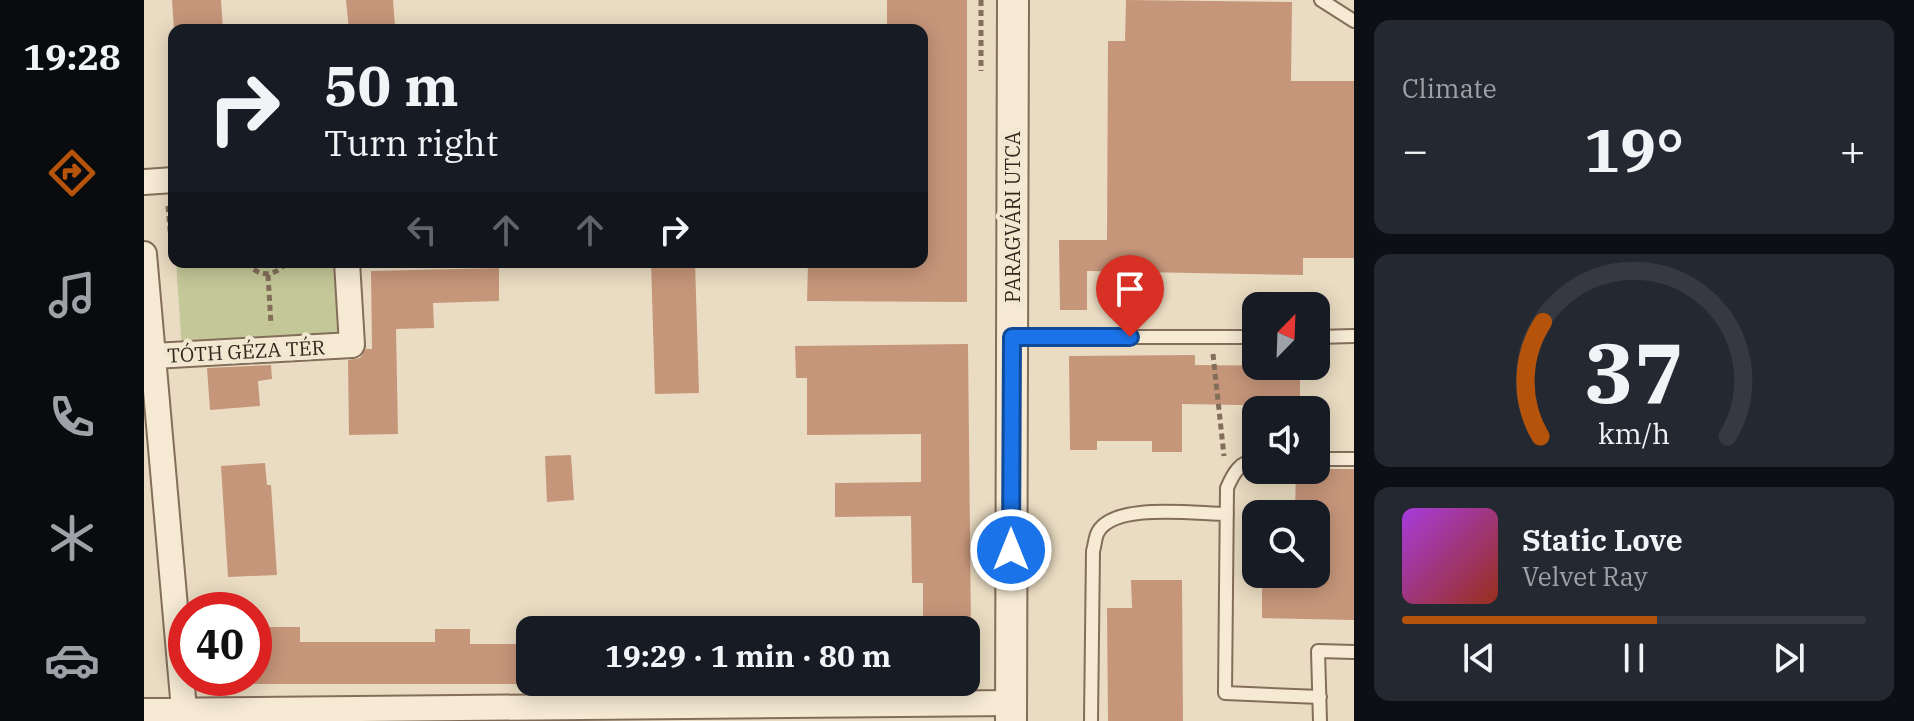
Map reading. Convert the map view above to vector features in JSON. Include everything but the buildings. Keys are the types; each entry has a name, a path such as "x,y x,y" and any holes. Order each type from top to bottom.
{"street":[{"name":"PARAGVÁRI UTCA","path":"1011,712 1013,0"},
{"path":"144,182 168,180"},
{"path":"144,257 185,716"},
{"name":"TÓTH GÉZA TÉR","path":"154,356 352,345 347,268"},
{"path":"144,711 185,716 1011,712"}],"lane":[{"path":"1321,0 1354,21"},
{"path":"1330,337 1354,336"},
{"path":"1012,337 1242,337"},
{"path":"1330,459 1354,459"},
{"path":"1242,466 1235,470 1227,488 1225,693 1320,697"},
{"path":"1091,721 1093,551 1098,531 1111,520 1131,513 1227,514"},
{"path":"1320,721 1318,651 1354,652"}],"path":[{"path":"253,268 268,275 282,268"},
{"path":"268,275 272,349"},
{"path":"1212,337 1227,488"}],"green space":[{"path":"176,268 343,268 348,339 182,350"}],"route":[{"path":"1011,550 1012,337 1130,337"}]}
